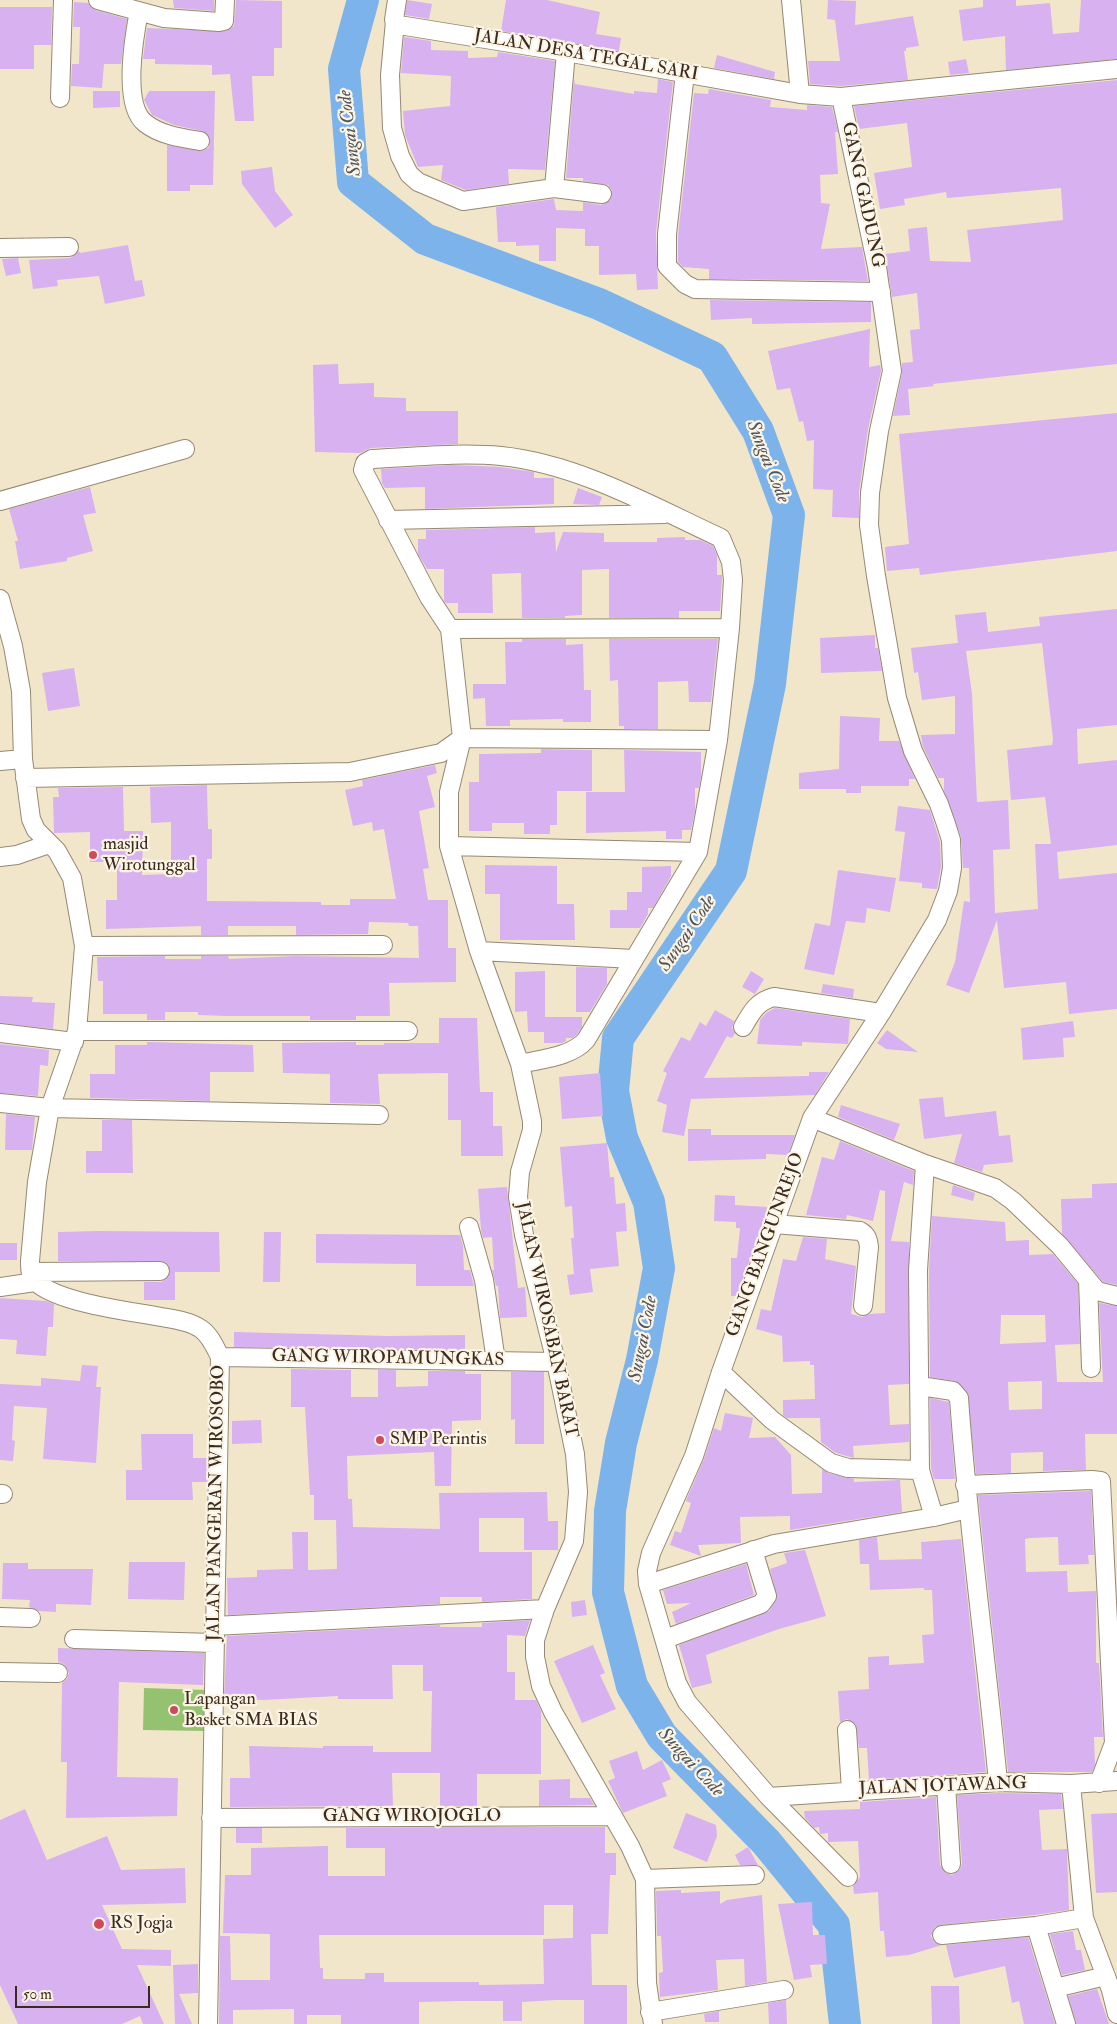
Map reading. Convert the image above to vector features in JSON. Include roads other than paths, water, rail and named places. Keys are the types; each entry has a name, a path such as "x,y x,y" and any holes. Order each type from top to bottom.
{"street":[{"path":"60,98 62,0"},
{"path":"98,0 173,20 219,22 224,21 225,0"},
{"path":"397,0 390,75 392,128 400,156 409,174 418,182 463,201 554,188 602,194"},
{"path":"791,0 800,94"},
{"path":"139,11 134,39 132,71 135,112 142,120 156,130 200,141"},
{"name":"JALAN DESA TEGAL SARI","path":"395,21 399,25 566,52 800,94 841,98 1117,69"},
{"path":"554,188 566,52"},
{"path":"685,73 668,234 667,266 669,270 687,286 695,289 876,292"},
{"name":"GANG GADUNG","path":"841,98 892,371 879,431 870,493 870,538 896,698 913,751 939,804 951,840 952,852 948,892 937,920 881,1013"},
{"path":"0,248 69,246"},
{"path":"0,501 185,449"},
{"name":"JALAN WIROSABAN BARAT","path":"651,2018 645,1879 613,1816 553,1712 542,1686 534,1649 545,1609 572,1548 578,1500 575,1454 556,1362 524,1235 518,1197 520,1172 532,1126 520,1064 479,951 449,846 449,792 462,738 450,629 428,597 363,470 365,463 372,459 427,456 501,456 559,469 612,487 670,514"},
{"path":"388,520 670,514 721,538 725,543 731,562 733,580 730,628 718,740 698,852 582,1044 561,1054 520,1064"},
{"path":"0,599 12,646 20,692 23,759 32,823 57,851 72,878 84,946 75,1037 50,1108 38,1182 30,1261 33,1277"},
{"path":"450,629 730,628"},
{"path":"25,778 350,772 440,753 462,738 718,740"},
{"path":"0,761 23,759"},
{"path":"0,857 17,855 49,844"},
{"path":"449,846 698,852"},
{"path":"84,946 383,945"},
{"path":"479,951 634,959"},
{"path":"743,1027 757,1005 765,999 774,997 881,1013"},
{"name":"GANG BANGUNREJO","path":"648,1584 647,1571 651,1554 694,1456 721,1372 812,1118 881,1013"},
{"path":"0,1033 75,1037 408,1031"},
{"path":"0,1103 50,1108 379,1115"},
{"path":"812,1118 925,1164 986,1184 1005,1195 1060,1246 1096,1291 1117,1296"},
{"path":"925,1164 918,1270 920,1470 934,1517"},
{"path":"774,1224 860,1231 865,1234 869,1247 863,1306"},
{"path":"469,1227 484,1280 496,1361"},
{"path":"0,1287 33,1277 160,1271"},
{"name":"JALAN PANGERAN WIROSOBO","path":"33,1277 57,1294 83,1302 176,1320 196,1326 208,1335 220,1357 208,2024"},
{"path":"1088,1280 1091,1368"},
{"name":"GANG WIROPAMUNGKAS","path":"220,1357 556,1362"},
{"path":"721,1372 772,1420 831,1463 848,1468 920,1470"},
{"path":"920,1386 953,1391 958,1395 965,1485 985,1647 998,1782"},
{"path":"965,1485 1064,1480 1101,1481 1114,1743 1099,1782"},
{"path":"848,1878 769,1797 687,1702 677,1683 648,1584 753,1550 809,1536 934,1517 968,1509"},
{"path":"665,1639 761,1604 766,1600 767,1596 753,1550"},
{"path":"74,1639 214,1635 545,1609"},
{"path":"0,1617 31,1618"},
{"path":"0,1672 58,1673"},
{"path":"847,1730 851,1790"},
{"name":"JALAN JOTAWANG","path":"769,1797 851,1790 998,1782 1071,1784 1117,1782"},
{"path":"1071,1784 1084,1918 1106,1976 1117,2014"},
{"path":"946,1785 951,1864"},
{"name":"GANG WIROJOGLO","path":"211,1818 613,1816"},
{"path":"645,1879 755,1875"},
{"path":"942,1935 1036,1926 1084,1918"},
{"path":"1036,1926 1066,2024"},
{"path":"1055,1988 1106,1976"},
{"path":"651,2018 784,1990"}],"waterway":[{"name":"Sungai Code","path":"363,0 344,69 353,182 425,239 599,304 712,357 758,431 789,515 770,684 731,871 618,1038 613,1091 622,1138 649,1202 659,1268 642,1360 621,1443 610,1511 608,1592 632,1686 662,1736 766,1842 834,1925 845,2024"}],"place":[{"name":"masjid Wirotunggal","path":"93,855"},
{"name":"SMP Perintis","path":"380,1440"},
{"name":"Lapangan Basket SMA BIAS","path":"174,1710"},
{"name":"RS Jogja","path":"99,1924"}]}
